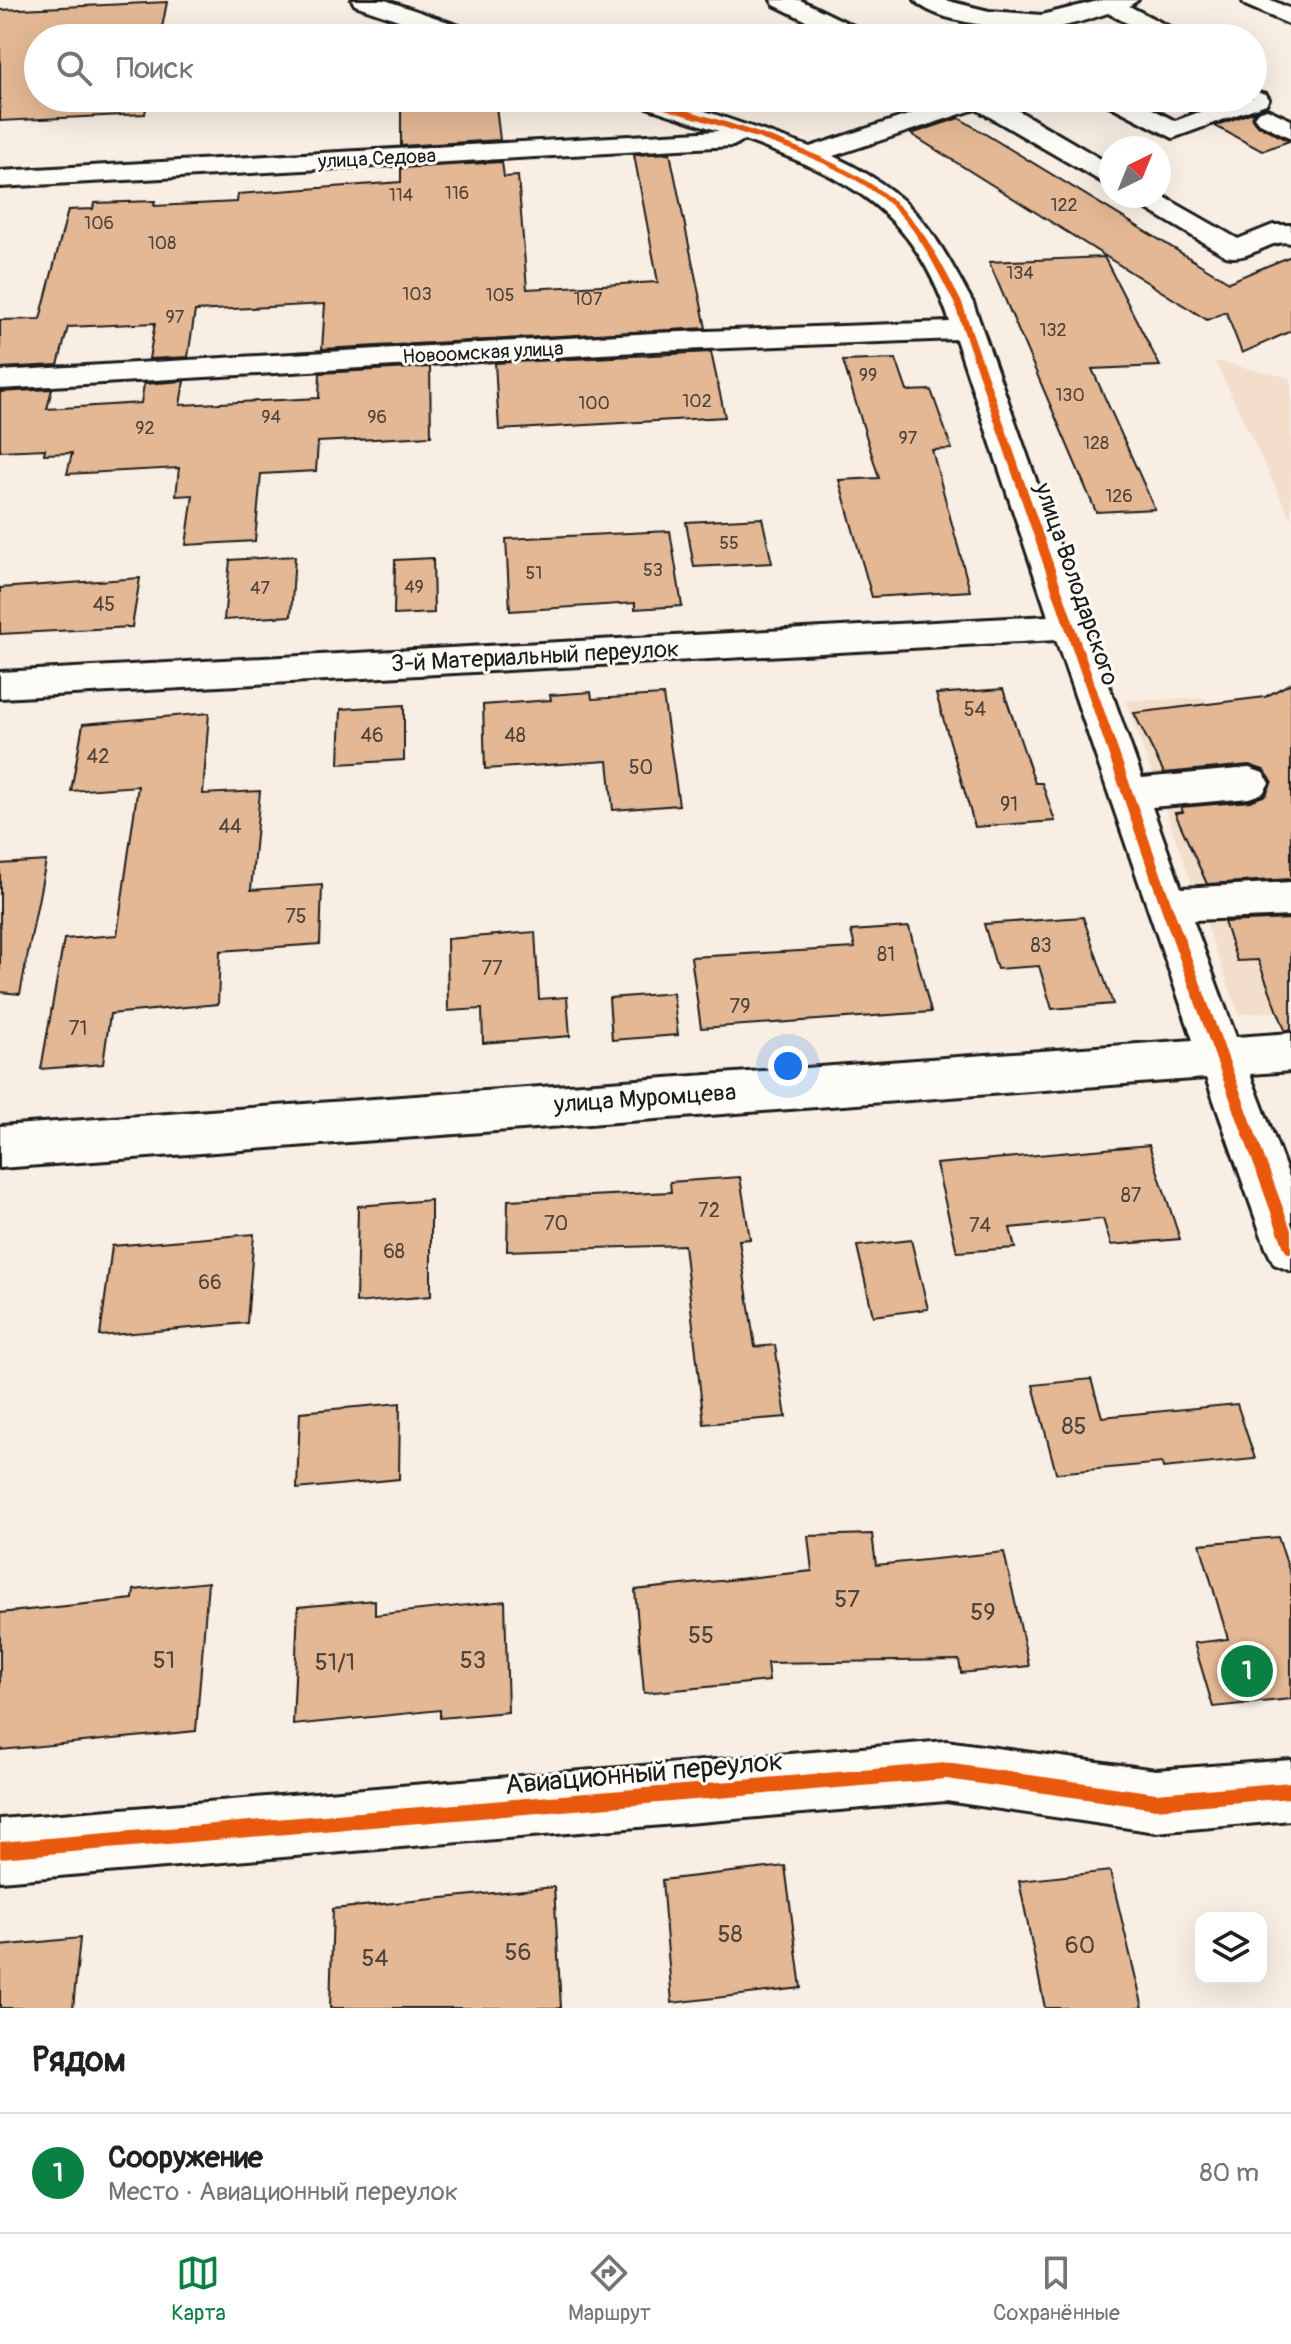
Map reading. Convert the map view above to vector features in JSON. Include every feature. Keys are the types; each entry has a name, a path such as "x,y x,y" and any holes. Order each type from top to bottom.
{"street":[{"path":"363,0 432,24"},
{"path":"782,0 831,24"},
{"path":"926,0 943,9 1019,24"},
{"path":"1253,0 1291,18"},
{"path":"1069,24 1118,3 1151,24"},
{"name":"улица Володарского","path":"683,112 846,171 877,189 904,213 929,248 958,303 1166,905 1291,1248"},
{"path":"808,156 940,112"},
{"path":"1001,112 1099,169"},
{"path":"1140,112 1173,130 1246,112"},
{"path":"1267,112 1291,130"},
{"name":"улица Седова","path":"0,179 755,137"},
{"path":"1164,208 1236,250 1283,231 1291,235"},
{"name":"Новоомская улица","path":"0,380 654,342 967,330"},
{"name":"3-й Материальный переулок","path":"0,685 1069,627"},
{"path":"1127,794 1249,783"},
{"path":"1166,905 1291,899"},
{"name":"улица Муромцева","path":"0,1147 1291,1052"},
{"name":"Авиационный переулок","path":"0,1850 946,1771 1156,1801 1291,1790"}],"shaded area":[{"path":"1215,361 1291,378 1291,519"},
{"path":"1206,698 1247,799 1291,797 1291,1011 1239,1014 1126,701"}],"building":[{"path":"167,2 163,24 24,24 24,112 145,114 0,121 0,10"},
{"path":"401,112 497,112 500,140 401,146"},
{"path":"1254,112 1251,117 1256,124 1289,141 1262,151 1215,126"},
{"path":"959,118 1099,203 1099,208 1107,208 1229,282 1291,256 1291,331 1242,353 1226,312 1207,320 911,134"},
{"path":"670,153 706,328 322,349 325,304 195,311 188,357 149,359 155,323 68,327 58,365 0,368 0,320 40,319 68,210 93,209 94,203 155,201 154,206 237,202 238,194 401,182 401,168 502,162 504,177 518,176 527,289 658,282 634,155"},
{"path":"1104,257 1160,366 1092,369 1155,509 1096,512 989,262"},
{"path":"711,352 725,417 499,430 495,363"},
{"path":"896,359 907,391 931,390 952,449 932,450 970,591 872,597 839,480 879,478 843,361"},
{"path":"430,367 431,436 318,442 316,471 261,474 255,541 186,545 193,495 176,496 179,468 67,474 72,453 44,454 45,449 0,451 0,392 52,389 47,409 141,403 144,384 184,381 180,405 319,398 320,373"},
{"path":"762,518 772,563 694,567 686,522"},
{"path":"670,531 682,606 635,609 635,603 510,611 506,539"},
{"path":"295,556 291,616 224,620 230,560"},
{"path":"433,558 434,613 394,615 395,560"},
{"path":"140,578 132,627 0,634 0,588"},
{"path":"1291,683 1291,879 1207,884 1175,813 1183,812 1181,807 1250,801 1266,795 1272,781 1264,770 1249,765 1164,773 1134,713 1265,697"},
{"path":"1003,689 1035,783 1042,783 1055,821 975,827 936,694"},
{"path":"591,692 592,699 663,695 679,805 613,810 608,761 485,769 483,705 551,700 550,695"},
{"path":"404,705 404,760 339,764 341,709"},
{"path":"209,713 203,794 260,791 251,890 322,885 320,944 220,951 218,1004 110,1014 103,1064 41,1069 64,939 117,935 138,786 71,791 83,724"},
{"path":"46,861 20,994 0,992 0,864"},
{"path":"1083,917 1113,1004 1052,1009 1039,966 997,969 984,924"},
{"path":"1291,919 1291,1030 1285,1030 1258,960 1237,961 1224,922"},
{"path":"909,927 931,1012 701,1028 691,957 855,948 851,931"},
{"path":"535,932 539,999 567,997 570,1036 483,1043 482,1009 448,1011 447,939"},
{"path":"673,993 678,1035 612,1040 609,998"},
{"path":"1149,1145 1180,1239 1111,1245 1103,1219 1010,1228 1015,1248 957,1252 936,1164"},
{"path":"740,1177 750,1239 739,1240 755,1347 775,1345 786,1417 704,1424 684,1245 507,1251 508,1200 671,1192 670,1182"},
{"path":"431,1200 431,1296 356,1303 358,1206"},
{"path":"254,1234 247,1323 100,1336 112,1246"},
{"path":"911,1240 928,1309 873,1316 857,1246"},
{"path":"1091,1379 1102,1417 1237,1404 1255,1459 1163,1468 1162,1463 1056,1473 1033,1385"},
{"path":"400,1403 399,1479 297,1489 300,1412"},
{"path":"872,1534 876,1565 1004,1552 1029,1666 961,1673 959,1660 767,1663 769,1681 644,1693 635,1590 812,1571 808,1536"},
{"path":"1278,1537 1291,1576 1291,1699 1213,1707 1194,1643 1228,1639 1200,1544"},
{"path":"208,1582 196,1731 0,1750 0,1613 133,1599 134,1590"},
{"path":"375,1600 375,1615 505,1601 508,1712 440,1718 440,1710 293,1725 298,1607"},
{"path":"785,1866 801,1988 672,2003 662,1880"},
{"path":"1110,1871 1143,2008 1045,2008 1019,1881"},
{"path":"554,1887 561,2008 330,2008 333,1909"},
{"path":"80,1938 73,2008 0,2008 0,1946"}],"cycle path":[{"path":"686,112 782,145 854,176 882,194 904,214 934,257 958,303 1166,905 1291,1248"},
{"path":"0,1850 946,1771 1156,1801 1291,1790"}],"place":[{"name":"Сооружение","path":"1247,1671"}]}
